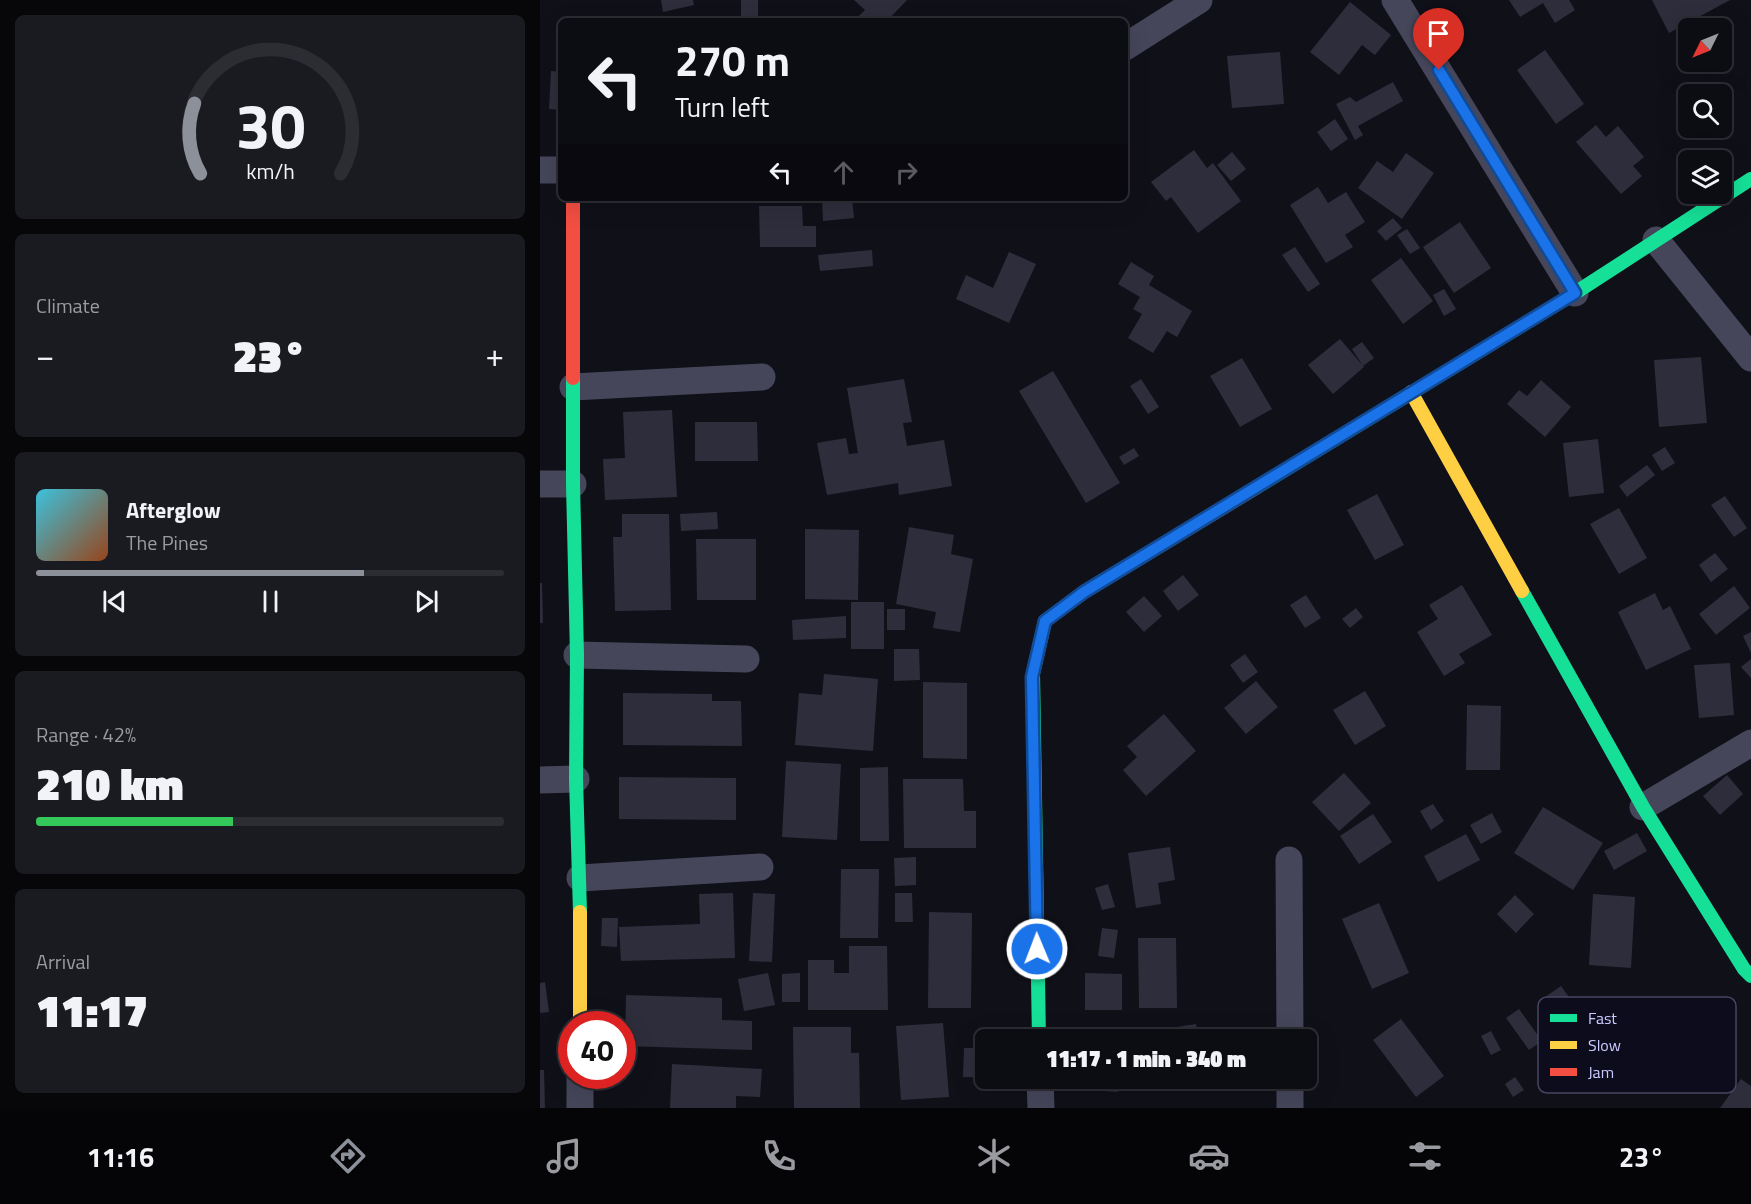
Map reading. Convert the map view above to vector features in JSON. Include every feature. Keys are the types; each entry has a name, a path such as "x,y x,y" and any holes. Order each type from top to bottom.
{"street":[{"path":"1128,45 1198,0"},
{"path":"1404,3 1575,293"},
{"path":"540,170 558,170"},
{"path":"1039,1029 1032,677 1045,621 1084,592 1575,293 1751,179"},
{"path":"573,201 573,484 580,1011"},
{"path":"1656,240 1751,358"},
{"path":"573,387 762,377"},
{"path":"1411,392 1643,807 1744,969 1751,976"},
{"path":"540,484 573,484"},
{"path":"577,655 746,659"},
{"path":"1643,807 1751,743"},
{"path":"540,780 576,779"},
{"path":"1289,860 1290,1029"},
{"path":"580,878 760,867"},
{"path":"580,1089 580,1108"},
{"path":"1040,1089 1041,1108"},
{"path":"1290,1089 1290,1108"}],"building":[{"path":"661,0 693,0 694,5 663,12"},
{"path":"741,0 758,0 758,18 741,18"},
{"path":"854,0 907,0 890,18 857,18 865,10"},
{"path":"1509,0 1569,0 1575,10 1555,23 1543,3 1520,17"},
{"path":"1652,0 1730,0 1697,18 1678,18 1678,28 1669,33"},
{"path":"1350,2 1391,35 1375,55 1362,45 1339,75 1310,52"},
{"path":"1545,50 1584,104 1556,124 1517,70"},
{"path":"1280,52 1284,104 1232,108 1227,56"},
{"path":"551,71 558,72 558,110 549,109"},
{"path":"1393,82 1403,101 1358,126 1363,135 1355,140 1336,104 1350,97 1356,102"},
{"path":"1335,119 1348,139 1331,151 1317,132"},
{"path":"1596,125 1606,137 1618,126 1644,157 1633,166 1642,176 1621,194 1576,142"},
{"path":"1194,150 1207,168 1213,163 1241,201 1198,233 1171,197 1166,201 1151,182"},
{"path":"1232,152 1246,169 1231,181 1217,165"},
{"path":"1406,153 1434,173 1402,219 1358,188 1377,161 1393,172"},
{"path":"1318,187 1328,203 1346,192 1365,222 1345,235 1353,247 1326,263 1290,205"},
{"path":"822,201 852,201 854,218 823,221"},
{"path":"759,206 802,206 803,226 816,226 816,247 760,247"},
{"path":"1393,218 1402,228 1386,241 1377,231"},
{"path":"1460,222 1491,268 1454,293 1423,247"},
{"path":"1407,229 1420,248 1410,254 1397,235"},
{"path":"1295,247 1320,284 1308,292 1282,255"},
{"path":"872,250 873,266 820,271 818,255"},
{"path":"1009,252 1036,264 1009,323 956,299 966,275 993,288"},
{"path":"1401,258 1433,301 1403,324 1371,280"},
{"path":"1131,262 1154,276 1149,285 1192,311 1177,337 1167,331 1153,353 1128,338 1142,314 1133,309 1140,297 1118,284"},
{"path":"1444,289 1456,309 1444,316 1433,295"},
{"path":"1340,339 1364,367 1333,394 1308,365"},
{"path":"1362,342 1374,358 1363,366 1352,349"},
{"path":"1701,357 1707,423 1659,427 1654,360"},
{"path":"1242,358 1272,409 1240,427 1210,376"},
{"path":"1053,371 1120,483 1086,503 1019,391"},
{"path":"904,379 912,422 903,423 907,446 944,440 952,486 899,495 898,483 827,495 817,443 846,438 849,454 858,453 847,388"},
{"path":"1141,379 1159,407 1148,414 1130,386"},
{"path":"1541,380 1571,407 1545,437 1507,404 1519,390 1527,396"},
{"path":"672,410 677,497 605,500 603,459 625,458 623,412"},
{"path":"695,422 757,422 758,461 695,461"},
{"path":"1598,439 1604,493 1569,497 1563,443"},
{"path":"1665,447 1675,463 1662,471 1652,455"},
{"path":"1134,448 1139,456 1124,465 1119,457"},
{"path":"1647,465 1655,475 1627,497 1619,486"},
{"path":"1377,494 1404,545 1375,560 1347,510"},
{"path":"1725,496 1747,528 1734,537 1711,505"},
{"path":"1619,508 1647,558 1619,574 1590,524"},
{"path":"717,512 718,529 681,531 680,514"},
{"path":"622,514 669,514 671,610 615,611 613,537 622,537"},
{"path":"909,527 954,535 951,554 973,559 960,632 933,628 936,612 896,604"},
{"path":"805,529 859,530 858,600 805,599"},
{"path":"696,539 756,539 756,600 697,600"},
{"path":"1715,553 1728,569 1711,582 1699,565"},
{"path":"1183,575 1199,595 1178,611 1163,591"},
{"path":"540,583 542,583 543,623 540,623"},
{"path":"1462,585 1492,635 1459,654 1465,663 1444,676 1417,632 1438,619 1429,605"},
{"path":"1734,586 1750,608 1716,635 1699,614"},
{"path":"1655,593 1663,610 1670,606 1691,649 1646,670 1618,612"},
{"path":"1306,595 1321,618 1305,628 1290,605"},
{"path":"1144,596 1162,616 1144,632 1126,612"},
{"path":"851,602 884,602 884,649 851,649"},
{"path":"1356,608 1363,617 1350,628 1342,619"},
{"path":"887,609 905,609 905,630 887,630"},
{"path":"846,616 846,638 793,640 792,620"},
{"path":"1751,632 1751,653 1743,636"},
{"path":"894,649 919,649 920,680 894,681"},
{"path":"1245,654 1258,672 1243,683 1230,665"},
{"path":"1751,659 1751,678 1741,667"},
{"path":"1730,663 1734,715 1699,718 1694,665"},
{"path":"824,674 878,679 873,751 795,745 799,693 822,695"},
{"path":"1256,681 1278,707 1246,734 1224,708"},
{"path":"923,682 967,683 967,759 923,758"},
{"path":"1365,691 1386,726 1355,745 1333,710"},
{"path":"623,693 712,694 712,701 741,701 742,746 623,745"},
{"path":"1467,705 1501,706 1500,770 1466,770"},
{"path":"1164,714 1196,751 1146,796 1123,770 1137,757 1127,746"},
{"path":"786,761 841,764 837,840 782,837"},
{"path":"888,767 889,841 860,841 860,768"},
{"path":"1344,773 1371,803 1339,831 1312,802"},
{"path":"1727,775 1743,794 1720,815 1703,796"},
{"path":"619,777 736,778 736,820 619,819"},
{"path":"903,779 963,779 964,811 976,811 976,848 904,848"},
{"path":"1433,804 1444,821 1431,830 1420,811"},
{"path":"1543,807 1603,843 1573,890 1514,853"},
{"path":"1492,813 1502,832 1481,844 1470,825"},
{"path":"1373,814 1392,842 1359,864 1340,836"},
{"path":"1637,833 1647,851 1614,870 1604,851"},
{"path":"1466,834 1480,860 1438,882 1424,856"},
{"path":"1170,847 1175,880 1158,883 1161,904 1136,908 1128,853"},
{"path":"916,857 916,885 895,886 894,858"},
{"path":"841,869 879,869 878,938 840,938"},
{"path":"1108,884 1115,907 1102,910 1095,888"},
{"path":"733,893 735,958 621,961 619,927 700,924 699,894"},
{"path":"753,893 775,894 772,962 749,961"},
{"path":"895,893 912,893 913,922 895,922"},
{"path":"1593,894 1635,897 1631,968 1589,965"},
{"path":"1515,895 1534,914 1516,933 1497,914"},
{"path":"1379,903 1409,973 1372,989 1342,919"},
{"path":"929,912 972,913 971,1008 928,1008"},
{"path":"602,918 618,918 617,947 601,946"},
{"path":"1102,928 1118,930 1114,958 1098,956"},
{"path":"1138,938 1176,938 1177,1008 1139,1008"},
{"path":"849,946 887,946 888,1010 808,1010 808,960 834,960 834,973 849,973"},
{"path":"768,973 775,1005 744,1011 738,979"},
{"path":"800,973 800,1002 782,1002 782,974"},
{"path":"1085,973 1122,974 1122,1010 1085,1010"},
{"path":"545,982 549,1012 540,1013 540,983"},
{"path":"1561,986 1569,997 1545,997"},
{"path":"626,995 722,998 722,1020 752,1021 752,1050 636,1046 636,1011 626,1011"},
{"path":"1519,1009 1538,1035 1538,1044 1529,1050 1506,1018"},
{"path":"1401,1019 1444,1076 1416,1097 1373,1040"},
{"path":"943,1023 949,1097 901,1100 896,1026"},
{"path":"1196,1024 1197,1029 1164,1029"},
{"path":"793,1027 851,1027 851,1053 859,1053 860,1108 794,1108"},
{"path":"1491,1031 1501,1050 1491,1055 1481,1036"},
{"path":"964,1048 975,1048 975,1077 963,1077"},
{"path":"672,1064 762,1069 760,1097 736,1096 736,1108 670,1108"},
{"path":"540,1070 544,1070 545,1108 540,1108"},
{"path":"1515,1077 1524,1090 1513,1097 1505,1084"},
{"path":"1741,1079 1751,1086 1751,1108 1720,1108 1731,1093 1736,1093 1736,1086"},
{"path":"1092,1089 1118,1089 1118,1092"}],"traffic: fast":[{"path":"1257,487 1575,293 1751,179"},
{"path":"573,378 577,655 576,779 580,912"},
{"path":"1522,591 1643,807 1744,969 1751,976"},
{"path":"1033,673 1039,1029"}],"traffic: slow":[{"path":"1411,392 1522,591"},
{"path":"1033,673 1045,621 1084,592 1257,487"},
{"path":"580,912 580,1011"}],"traffic: jam":[{"path":"573,201 573,378"}],"route":[{"path":"1037,949 1032,677 1045,621 1084,592 1575,293 1439,70"}]}
